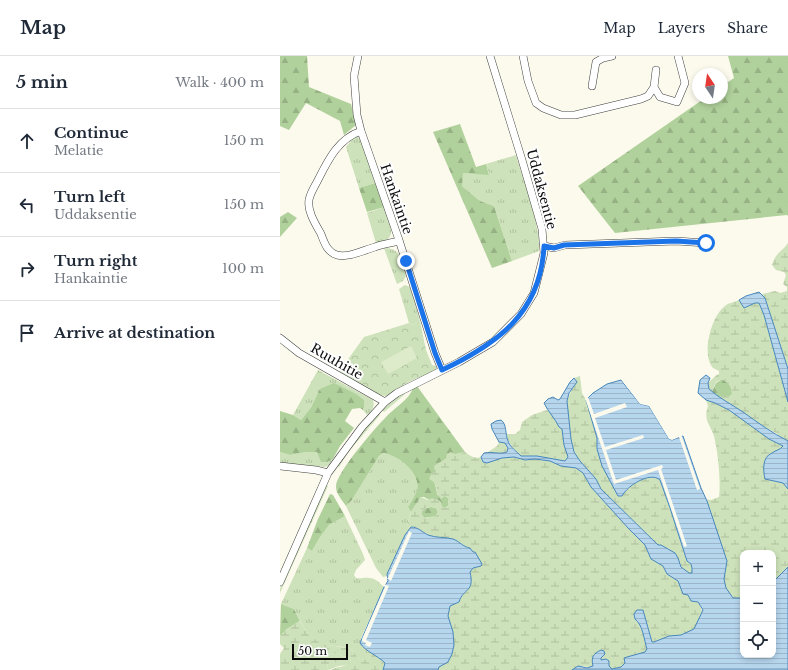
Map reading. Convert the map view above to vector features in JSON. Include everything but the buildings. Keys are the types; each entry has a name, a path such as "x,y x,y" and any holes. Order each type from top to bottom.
{"street":[{"name":"Hankaintie","path":"358,56 354,76 357,115 361,131 442,370"},
{"name":"Uddaksentie","path":"280,582 328,473 358,432 385,402 397,393 471,356 493,342 521,314 534,292 541,268 544,246 542,229 490,56"},
{"path":"523,56 528,81 536,103 543,108 561,115 575,115 648,96 654,86 656,70"},
{"path":"592,86 596,62 603,58 612,56"},
{"path":"654,86 660,97 677,102 685,83 678,56"},
{"path":"361,131 352,134 345,139 326,162 309,199 309,206 314,221 327,248 333,254 338,256 348,255 399,241"},
{"path":"544,246 554,248 564,245 676,241 706,243"},
{"name":"Ruuhitie","path":"280,338 299,353 385,402"},
{"path":"280,466 310,469 328,473"}],"green space":[{"path":"280,56 307,56 309,87 351,104 356,125 344,135 340,121 306,103 289,130 280,126"},
{"path":"728,56 788,56 788,216 615,233 578,186 696,104 728,104 728,82 734,78"},
{"path":"460,124 476,167 486,164 489,175 463,173 462,186 480,201 494,206 512,261 492,268 433,132"},
{"path":"356,136 360,139 375,183 359,188 346,147"},
{"path":"516,155 531,203 539,241 539,251 512,261 494,206 480,201 462,186 462,173 489,174 486,164"},
{"path":"375,183 384,207 367,212 359,188"},
{"path":"384,207 390,225 391,234 386,240 376,243 367,213"},
{"path":"288,212 297,218 280,237 280,217"},
{"path":"788,243 788,369 765,298 762,294 775,291 780,293 787,291 787,287 783,284 786,275 784,272 776,270 772,265 777,255"},
{"path":"384,248 394,250 398,253 402,261 406,276 403,281 397,284"},
{"path":"405,285 410,287 420,321 413,325 409,323 399,289"},
{"path":"739,300 744,308 755,303 759,303 764,315 788,402 788,441 717,396 730,396 732,394 731,387 724,380 722,379 716,382 712,392 709,389 708,383 719,374 719,371 713,368 709,362 708,345 712,327 720,311 725,306"},
{"path":"420,321 426,350 432,365 436,366 437,369 405,384 390,395 385,396 380,395 339,372 364,337 409,323 413,325"},
{"path":"411,346 417,358 388,374 381,362"},
{"path":"318,370 373,400 374,405 372,410 367,415 363,410 364,407 312,406 301,420 293,415"},
{"path":"580,376 582,393 586,400 597,438 597,449 618,496 622,496 634,484 645,478 651,477 660,480 687,561 691,564 692,573 685,571 674,553 661,545 658,545 601,489 596,479 574,452 571,439 567,401 576,379 574,378"},
{"path":"722,379 731,387 732,394 730,396 717,396 712,392 716,383"},
{"path":"334,383 356,394 364,400 364,407 363,410 360,408 352,409 345,421 354,428 340,446 333,459 327,462 321,462 317,452 306,452 290,455 280,452 280,411 293,415 301,420 312,406 320,389"},
{"path":"417,386 465,452 444,460 437,468 435,473 434,481 437,495 448,498 448,506 444,508 424,497 421,497 411,512 408,507 417,490 415,477 412,471 401,461 389,454 383,453 379,456 352,500 346,506 336,490 337,481 342,472 356,451 373,431 409,396 413,388"},
{"path":"406,391 404,395 384,412 382,410"},
{"path":"706,400 731,411 768,438 788,448 788,583 776,591 776,550 740,550 740,603 726,595 704,499 711,500 719,497 720,490 717,450 714,436 706,415 708,406"},
{"path":"547,410 562,429 564,445 568,457 565,461 537,456 521,456 507,438 506,434 515,434 520,430 522,422 532,415"},
{"path":"378,413 380,415 349,451 339,467 337,465 347,450"},
{"path":"499,442 505,443 508,448 507,452 497,454 494,452 488,452 497,446"},
{"path":"280,452 290,455 306,452 317,452 327,462 333,459 329,465 325,467 280,463"},
{"path":"451,452 455,454 465,452 473,457 481,457 483,462 487,463 502,458 514,457 525,460 535,459 550,461 561,466 576,468 583,473 591,487 645,545 651,559 663,566 667,574 678,580 683,593 688,594 698,602 704,619 670,659 652,642 643,610 634,614 643,634 651,668 606,670 601,658 592,660 594,665 591,667 578,666 572,670 434,670 450,606 459,602 469,585 471,577 470,572 473,568 481,566 470,548 457,541 430,536 415,527 407,525 411,512 421,497 428,500 436,499 441,502 444,508 448,506 448,498 445,496 441,499 437,494 435,483 429,479 431,474 435,472 434,466 446,459 447,454","holes":["426,508 436,508 438,512 436,516 425,518 422,515 422,511"]},
{"path":"383,453 395,457 412,471 417,484 417,490 408,507 411,512 407,525 411,527 405,535 387,576 383,577 376,568 346,506 352,500 379,456"},
{"path":"326,485 328,486 280,593 280,589"},
{"path":"330,494 333,495 345,516 329,525 312,551 307,548 318,519"},
{"path":"431,507 436,508 438,512 436,516 424,518 422,511"},
{"path":"345,516 365,560 356,570 354,575 356,578 373,579 384,587 361,638 366,650 373,653 368,659 358,658 353,651 347,648 326,645 315,640 306,631 294,609 281,604 307,548 312,551 329,525"},
{"path":"281,604 294,609 300,621 287,629 280,636"},
{"path":"300,621 310,635 318,641 328,645 350,649 360,659 368,659 373,653 381,659 390,670 331,670 346,665 351,660 348,657 342,656 338,653 333,653 327,656 327,659 330,660 333,657 336,663 328,664 327,668 329,670 280,670 280,654 284,648 280,644 280,636 287,629"},
{"path":"333,653 338,653 342,656 348,657 351,660 346,665 338,666 329,670 327,668 328,664 331,663 332,657 330,660 327,659 327,656"}],"water":[{"path":"759,292 765,298 788,369 788,402 764,315 759,303 755,303 744,308 739,300"},
{"path":"706,375 710,378 708,383 709,389 770,431 788,441 788,489 783,483 765,479 764,472 766,457 783,446 769,439 729,410 706,400 698,393 700,380"},
{"path":"574,378 577,382 569,393 567,401 571,439 574,452 596,479 601,489 658,545 661,545 675,553 681,567 689,573 692,573 691,564 687,561 660,480 651,477 645,478 634,484 622,496 618,496 602,466 597,449 597,438 586,400 593,393 607,384 621,380 640,404 649,406 669,439 672,440 683,436 727,561 724,579 726,588 733,598 740,598 740,658 776,658 776,579 788,567 788,670 572,670 578,666 587,668 593,666 593,656 601,650 604,651 605,654 601,660 606,659 609,661 609,666 612,669 621,667 625,663 624,658 645,652 647,649 643,633 640,625 635,619 634,614 637,610 643,610 652,642 654,642 669,636 681,635 694,629 703,610 698,602 691,601 688,595 683,594 678,581 667,574 663,566 651,559 645,545 591,487 583,473 576,468 561,466 550,461 535,459 525,460 514,457 502,458 487,463 483,462 481,457 484,453 507,452 508,448 505,443 499,442 491,424 501,420 504,424 509,443 521,456 537,456 565,461 568,457 564,445 562,429 559,427 544,403 553,397 558,400 560,399"},
{"path":"411,527 431,536 455,540 475,552 482,564 481,566 473,568 470,572 470,587 463,594 459,602 450,606 448,616 453,632 454,645 448,662 439,667 438,670 383,670 385,663 365,649 360,643 388,581 387,574 405,535"}],"pier":[{"path":"620,378 623,378 641,402 650,405 670,437 681,434 700,489 697,490 679,437 672,440 669,439 649,406 640,404"},
{"path":"588,397 594,414 625,403 627,407 595,418 605,447 643,435 644,438 606,450 616,480 662,465 663,468 661,469 687,546 684,547 658,470 614,484 585,398"},
{"path":"409,531 412,533 391,581 385,577 388,578"},
{"path":"383,585 389,586 366,640 372,643 370,647 365,645 366,643 362,641 362,639 385,587"}],"route":[{"path":"406,261 435,353 442,370 493,342 521,314 534,292 541,268 544,246 554,248 564,245 676,241 706,243"}]}
